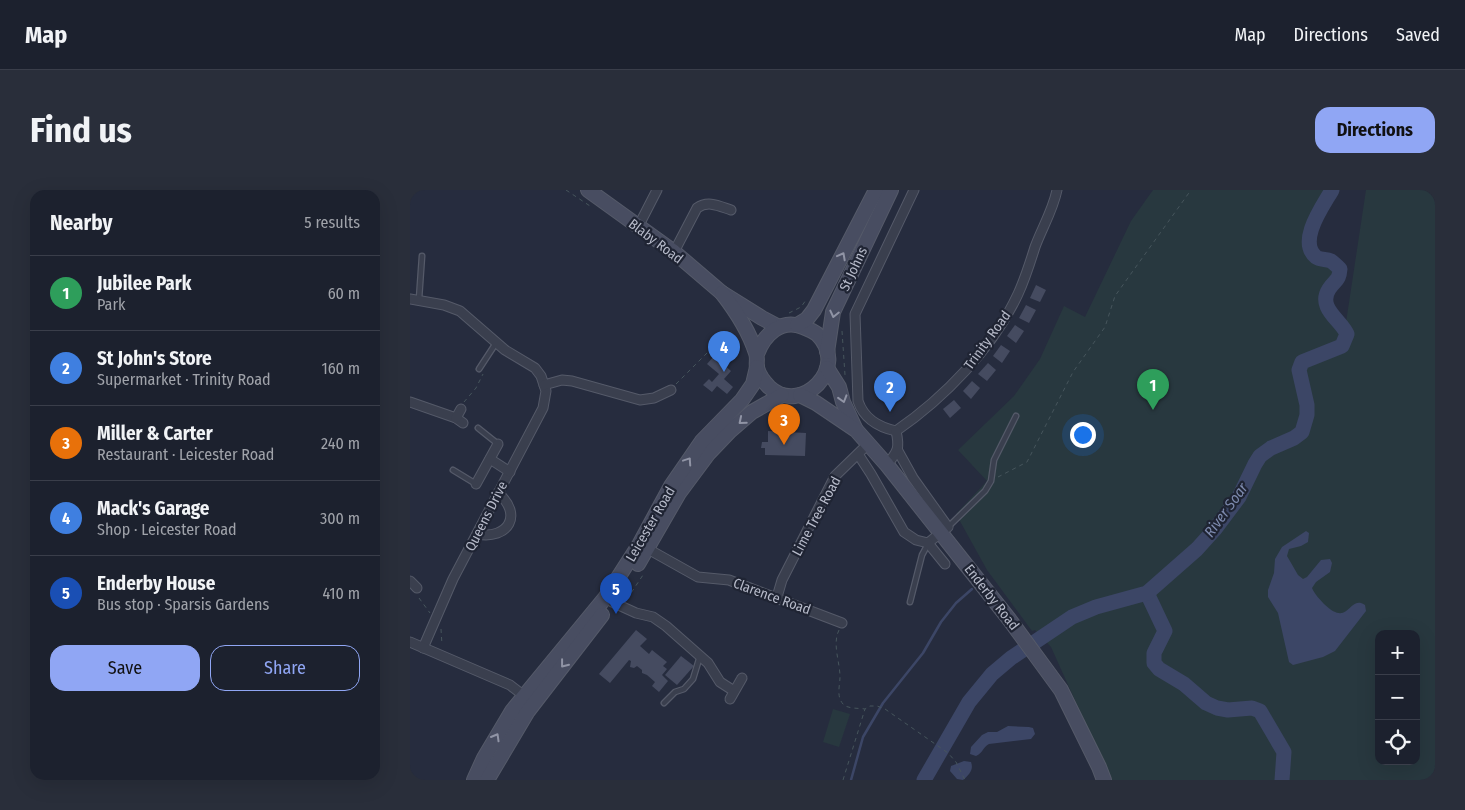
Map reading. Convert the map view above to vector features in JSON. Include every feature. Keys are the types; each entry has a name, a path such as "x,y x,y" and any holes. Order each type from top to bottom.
{"main road":[{"name":"Blaby Road","path":"588,190 674,252 722,293 779,327"},
{"name":"St Johns","path":"797,325 807,319 814,310 876,190"},
{"name":"St Johns","path":"828,352 833,312 890,190"},
{"name":"Blaby Road","path":"722,293 743,324 757,361"},
{"path":"797,325 814,332 823,341 828,352 827,368 822,381 813,390 800,395 782,395 771,389 762,380 757,361 761,342 770,332 779,327 797,325"},
{"name":"Leicester Road","path":"474,780 497,735 523,695 605,598 639,545 671,486 702,441 742,400 752,384 757,361"},
{"name":"Enderby Road","path":"827,368 839,387 843,402 862,436 944,530 1061,690 1104,780"},
{"name":"Leicester Road","path":"487,780 528,711 612,602 648,549 679,494 708,454 752,412 782,395"},
{"name":"Enderby Road","path":"800,395 816,402 862,436"}],"street":[{"path":"638,227 657,190"},
{"path":"914,190 855,314 858,401 860,407 874,424 896,430 898,451 944,530 928,542"},
{"name":"Trinity Road","path":"896,430 910,421 944,392 962,374 993,336 1020,289 1055,200 1056,190"},
{"path":"674,252 697,208 709,203 731,210"},
{"path":"414,299 444,305 460,311 505,350 535,368 541,376 544,385 562,380 572,381 640,400 654,398 671,390"},
{"name":"Queens Drive","path":"423,648 453,579 543,408 546,391 544,385"},
{"path":"410,402 460,421 461,409"},
{"name":"Lime Tree Road","path":"777,597 782,580 835,476 858,454 862,436 874,424"},
{"path":"476,484 498,444"},
{"path":"886,465 898,451"},
{"path":"858,454 880,488 904,532 916,540 928,542 946,564"},
{"path":"490,460 510,472"},
{"path":"477,534 497,534 507,528 509,523 509,506 498,492"},
{"name":"Clarence Road","path":"648,549 698,577 729,580 842,623"},
{"path":"612,602 636,613 653,617 666,626 708,663 720,682 732,695 742,678"},
{"path":"410,642 510,685 523,695"}],"lane":[{"path":"414,299 422,256"},
{"path":"482,370 497,342"},
{"path":"944,530 985,491 991,481 994,460 1016,416"},
{"path":"478,428 498,444"},
{"path":"453,470 476,484"},
{"path":"910,602 922,555 928,542"},
{"path":"664,703 674,692 684,689 693,679 700,656"}],"path":[{"path":"566,190 593,208"},
{"path":"991,481 1027,462 1073,372 1105,327 1116,296 1191,190"},
{"path":"671,390 718,342 738,328"},
{"path":"461,409 461,406 476,388 482,370"},
{"path":"413,584 416,594 435,621"},
{"path":"842,623 836,634 836,652 842,703 846,706 865,709 870,706 884,709 948,753 956,762 965,780"},
{"path":"441,630 443,657"},
{"path":"843,780 865,709"}],"shaded area":[{"path":"1153,190 1331,190 1313,224 1309,242 1311,250 1316,257 1331,261 1340,269 1326,300 1329,311 1345,329 1366,190 1435,190 1435,780 1111,780 1051,647 1035,630 1032,631 987,570 956,514 987,481 958,450 1014,396 1040,359 1064,306 1085,317 1131,221"},
{"path":"833,709 850,714 839,747 823,742"}],"water":[{"path":"1306,531 1309,533 1308,542 1289,549 1287,556 1298,575 1303,579 1307,577 1321,560 1330,559 1332,563 1330,572 1316,582 1312,588 1314,593 1333,611 1344,612 1359,603 1365,605 1366,611 1335,651 1323,657 1293,665 1289,662 1278,613 1268,597 1268,590 1274,573 1275,559 1282,547"},
{"path":"1008,726 1033,728 1035,734 1031,739 989,744 976,756 970,754 971,747 982,735 988,732 997,732"},
{"path":"964,761 971,762 971,770 963,780 957,779 950,771 951,766"}],"building":[{"path":"1036,285 1046,290 1040,302 1030,298"},
{"path":"1026,305 1036,310 1029,323 1019,318"},
{"path":"1015,325 1024,331 1016,343 1007,336"},
{"path":"1001,345 1010,351 1002,363 993,356"},
{"path":"714,356 731,371 724,379 733,387 727,394 717,386 712,392 703,385 709,379 712,382 719,374 707,364"},
{"path":"988,363 996,370 987,381 978,374"},
{"path":"972,381 980,388 971,399 963,391"},
{"path":"954,400 961,408 950,418 943,409"},
{"path":"768,431 806,433 805,456 765,455 765,448 761,448 762,442 768,442"},
{"path":"636,630 647,639 640,646 649,654 652,650 667,662 663,666 667,669 662,675 668,681 659,692 652,686 655,682 642,673 642,670 637,666 634,668 630,667 631,661 629,660 610,683 599,674"},
{"path":"681,656 694,666 677,685 665,675"}],"waterway":[{"name":"River Soar","path":"924,780 969,702 992,674 1011,658 1072,617 1096,607 1147,593 1197,549 1215,529 1239,497 1260,456 1302,432 1307,415 1307,405 1299,370 1302,362 1342,346 1347,334 1331,313 1326,302 1326,296 1338,278 1340,269 1331,261 1316,257 1311,250 1309,242 1310,233 1318,214 1332,190"},
{"path":"851,780 863,737 883,703 923,653 941,622 956,603 972,589"},
{"path":"1147,593 1165,631 1154,653 1154,663 1159,669 1184,684 1206,703 1217,708 1228,710 1252,708 1260,711 1284,752 1282,780"}],"place":[{"name":"Mack's Garage","path":"724,372"},
{"name":"Jubilee Park","path":"1153,410"},
{"name":"St John's Store","path":"890,412"},
{"name":"Miller & Carter","path":"784,445"},
{"name":"Enderby House","path":"616,614"}]}
